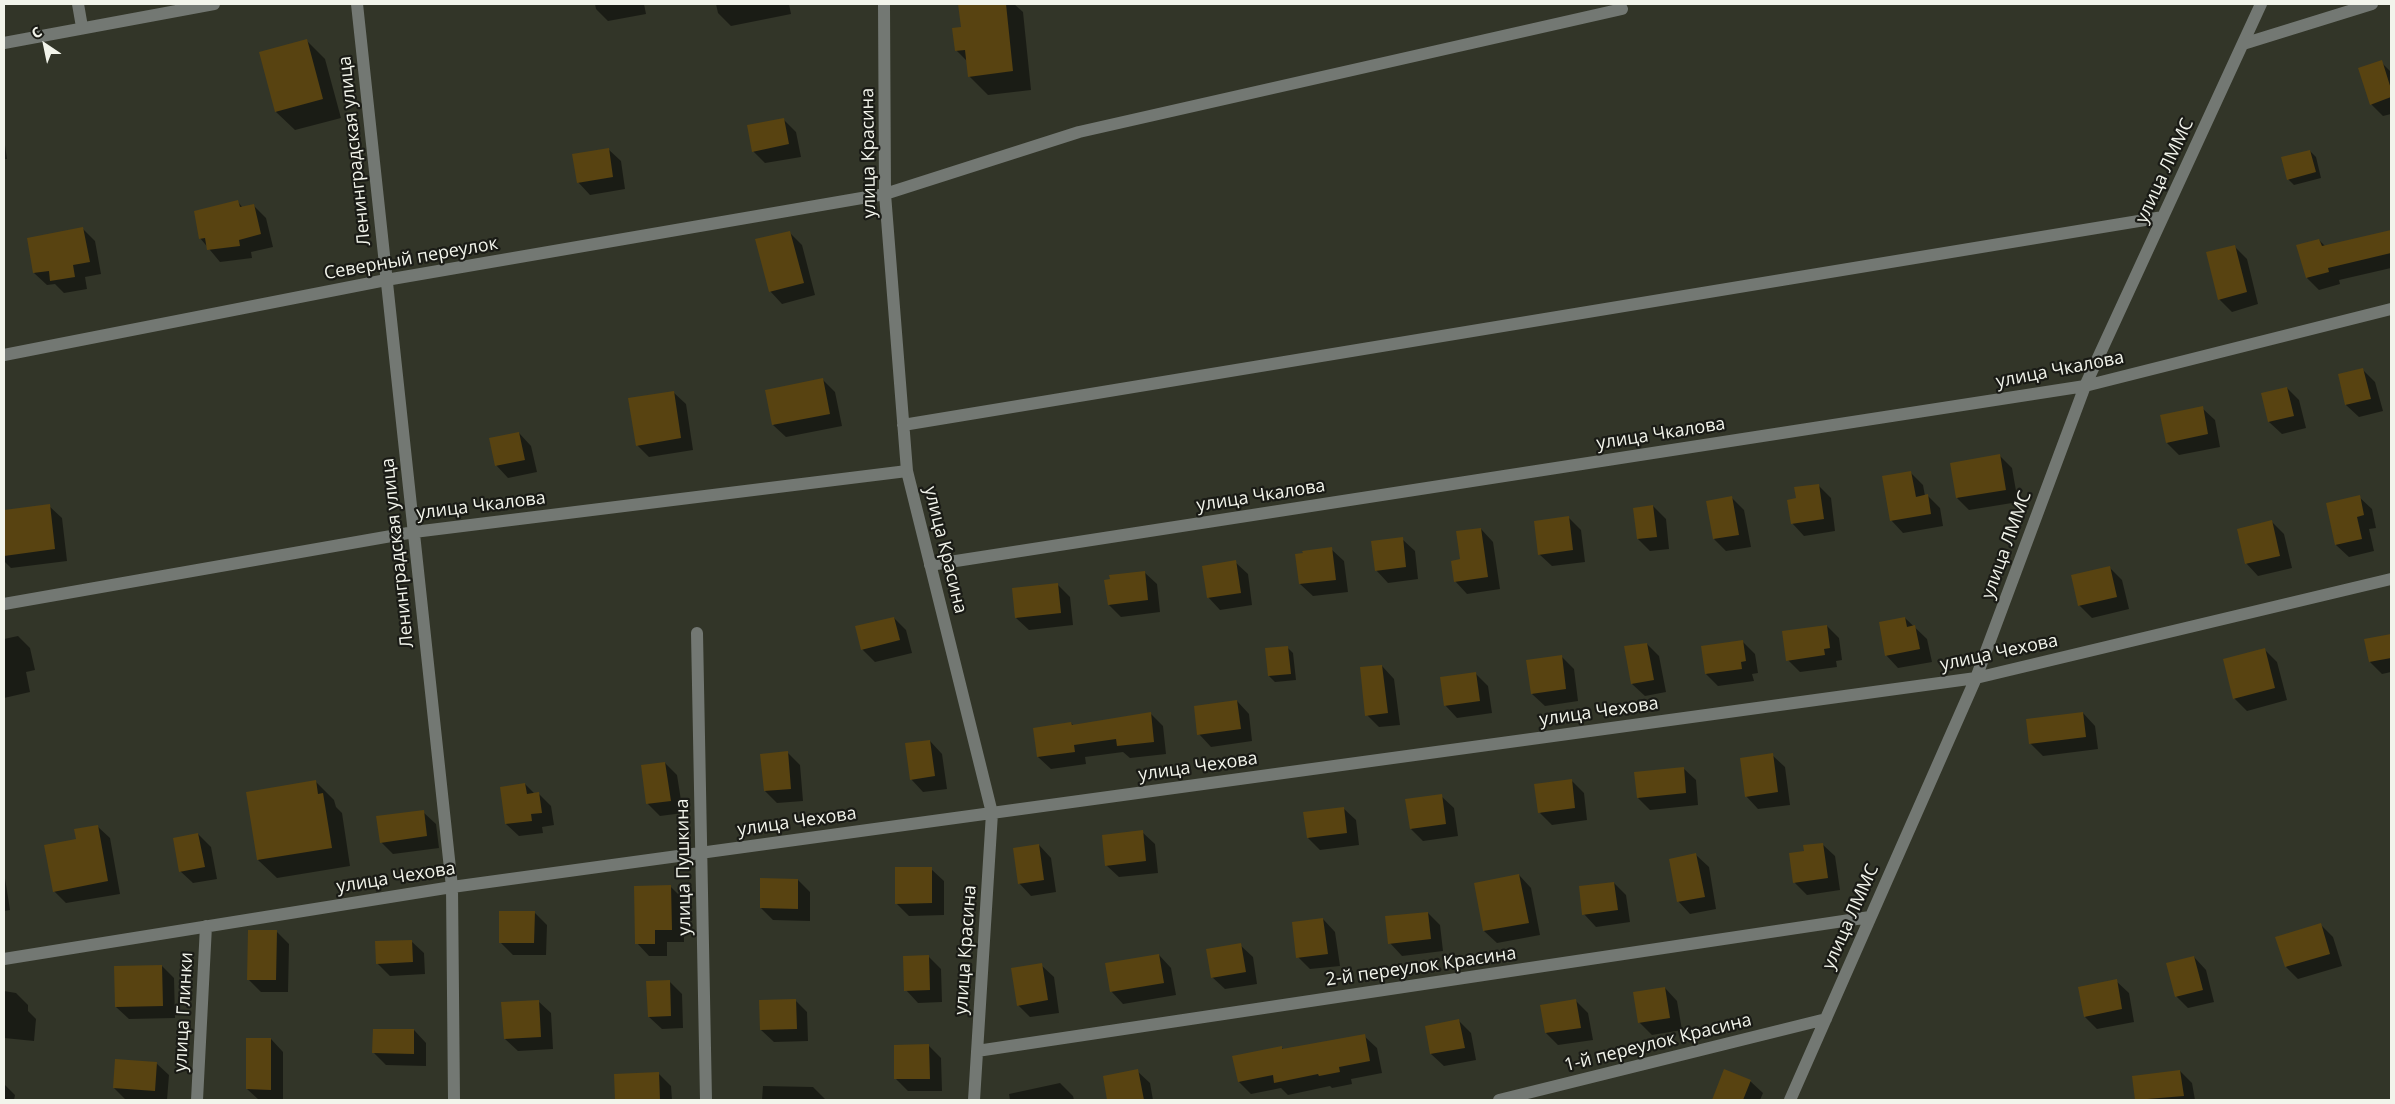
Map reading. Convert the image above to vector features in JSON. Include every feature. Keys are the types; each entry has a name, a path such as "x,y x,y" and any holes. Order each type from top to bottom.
{"street":[{"path":"78,4 82,27"},
{"path":"4,43 214,4"},
{"name":"Ленинградская улица","path":"357,4 452,887 454,1100"},
{"name":"улица Красина","path":"884,4 886,194 907,471 992,813 974,1100"},
{"name":"улица ЛММС","path":"1790,1100 1976,678 2084,386 2261,4"},
{"path":"2243,44 2372,4"},
{"name":"Северный переулок","path":"4,355 386,280 886,194 1079,132 1622,9"},
{"path":"903,425 2163,217"},
{"name":"улица Чкалова","path":"930,565 2084,386 2391,309"},
{"name":"улица Чкалова","path":"4,604 414,532 907,471"},
{"name":"улица Чехова","path":"4,959 452,887 1976,678 2391,579"},
{"name":"улица Пушкина","path":"697,633 706,1100"},
{"name":"2-й переулок Красина","path":"977,1051 1870,918"},
{"name":"улица Глинки","path":"197,1100 206,926"},
{"name":"1-й переулок Красина","path":"1499,1100 1826,1019"}],"building":[{"path":"958,4 1006,4 1013,71 968,77 965,50 955,51 952,28 961,27"},
{"path":"307,39 323,99 275,112 259,52"},
{"path":"2382,60 2391,89 2391,97 2370,105 2358,68"},
{"path":"784,118 789,144 752,152 747,125"},
{"path":"609,148 613,177 577,183 572,154"},
{"path":"2310,150 2316,172 2287,180 2281,157"},
{"path":"238,200 240,207 254,204 261,234 239,240 240,246 207,250 205,238 199,239 194,211"},
{"path":"83,227 90,262 73,265 75,277 50,281 49,271 33,273 27,238"},
{"path":"2391,230 2391,253 2328,268 2329,272 2306,278 2296,245 2319,239 2322,246"},
{"path":"790,231 804,283 769,292 755,239"},
{"path":"2235,245 2247,292 2218,300 2206,252"},
{"path":"2363,368 2371,399 2345,405 2338,374"},
{"path":"823,378 830,414 772,425 765,390"},
{"path":"2287,387 2294,416 2268,422 2261,393"},
{"path":"674,391 681,438 636,446 628,398"},
{"path":"2203,406 2208,434 2166,443 2160,415"},
{"path":"519,432 525,460 495,466 489,438"},
{"path":"2000,454 2006,490 1956,498 1950,463"},
{"path":"1911,471 1916,497 1928,494 1931,514 1890,521 1882,476"},
{"path":"1819,484 1824,519 1791,524 1787,500 1796,498 1794,487"},
{"path":"2360,495 2364,515 2357,517 2362,539 2335,545 2326,503"},
{"path":"1732,496 1739,535 1713,539 1706,501"},
{"path":"50,504 55,549 4,556 4,510"},
{"path":"1653,505 1657,537 1637,539 1633,508"},
{"path":"1569,516 1573,550 1538,555 1534,521"},
{"path":"2272,520 2280,556 2245,564 2237,529"},
{"path":"1481,528 1488,577 1454,582 1451,561 1460,559 1456,531"},
{"path":"1403,537 1406,567 1375,571 1371,541"},
{"path":"1332,547 1336,580 1299,584 1295,554 1303,553 1302,551"},
{"path":"1236,560 1241,593 1207,598 1202,566"},
{"path":"2110,566 2117,597 2078,606 2071,575"},
{"path":"1145,571 1148,600 1108,605 1104,580 1110,579 1109,575"},
{"path":"1058,583 1061,613 1015,618 1012,588"},
{"path":"894,617 900,640 861,650 855,626"},
{"path":"1905,617 1907,627 1915,625 1920,649 1885,656 1879,622"},
{"path":"1827,625 1830,648 1824,649 1825,655 1786,661 1782,631"},
{"path":"2391,634 2391,658 2369,662 2364,639"},
{"path":"1743,640 1746,661 1741,662 1742,669 1705,674 1701,646"},
{"path":"1647,643 1654,680 1631,684 1624,646"},
{"path":"1288,646 1291,674 1268,676 1265,648"},
{"path":"2265,648 2275,688 2233,699 2223,659"},
{"path":"1562,655 1566,689 1531,694 1526,660"},
{"path":"1382,665 1388,713 1365,716 1360,667"},
{"path":"1476,672 1480,701 1444,706 1440,677"},
{"path":"1237,700 1241,729 1197,735 1194,706"},
{"path":"1151,712 1154,742 1117,746 1116,739 1074,745 1075,752 1037,757 1033,728 1071,722 1072,725"},
{"path":"2083,712 2086,737 2029,744 2026,719"},
{"path":"930,740 935,776 910,780 905,743"},
{"path":"788,751 791,789 764,791 760,754"},
{"path":"1773,753 1778,792 1745,797 1740,758"},
{"path":"665,762 671,801 646,804 641,765"},
{"path":"1684,767 1686,793 1637,798 1634,772"},
{"path":"1572,779 1575,808 1538,813 1534,784"},
{"path":"316,780 318,794 323,793 332,848 257,860 246,792"},
{"path":"525,783 527,794 539,792 542,813 531,814 532,821 505,824 500,787"},
{"path":"1442,794 1446,824 1410,829 1405,799"},
{"path":"1344,807 1347,833 1307,838 1303,812"},
{"path":"424,810 427,836 380,843 376,816"},
{"path":"98,825 108,881 53,892 44,845 76,839 74,829"},
{"path":"1143,830 1146,861 1105,866 1102,835"},
{"path":"198,833 205,867 179,872 173,838"},
{"path":"1823,843 1828,878 1793,883 1789,853 1804,851 1803,845"},
{"path":"1039,844 1044,880 1018,884 1013,848"},
{"path":"1696,853 1705,897 1677,902 1669,859"},
{"path":"895,867 932,867 932,903 895,904"},
{"path":"1519,874 1529,923 1483,931 1474,883"},
{"path":"760,878 798,879 798,909 760,908"},
{"path":"1614,882 1618,910 1582,915 1579,886"},
{"path":"671,885 672,930 655,930 655,944 635,944 634,886"},
{"path":"499,911 535,911 534,943 499,943"},
{"path":"1428,912 1431,939 1388,944 1385,916"},
{"path":"1323,918 1328,954 1296,958 1292,922"},
{"path":"2321,923 2330,954 2285,967 2275,937"},
{"path":"248,930 277,930 276,980 247,980"},
{"path":"412,940 413,962 376,964 375,941"},
{"path":"1241,943 1246,972 1211,978 1206,949"},
{"path":"1159,954 1164,983 1110,992 1105,963"},
{"path":"929,955 930,990 904,991 903,956"},
{"path":"2194,956 2203,990 2175,997 2166,963"},
{"path":"1042,963 1048,1000 1017,1006 1011,968"},
{"path":"162,965 163,1006 115,1007 114,966"},
{"path":"2117,979 2122,1009 2084,1017 2078,987"},
{"path":"670,980 671,1016 648,1017 646,981"},
{"path":"1665,987 1670,1018 1638,1023 1633,992"},
{"path":"796,999 797,1029 760,1030 759,1000"},
{"path":"1576,999 1581,1028 1545,1033 1540,1005"},
{"path":"539,1000 541,1037 504,1039 501,1002"},
{"path":"1459,1019 1465,1048 1430,1054 1425,1026"},
{"path":"373,1029 414,1029 414,1054 372,1053"},
{"path":"1365,1034 1370,1061 1339,1067 1340,1072 1319,1076 1318,1074 1274,1083 1273,1075 1238,1082 1232,1056 1282,1046 1282,1049"},
{"path":"246,1038 271,1038 271,1090 246,1089"},
{"path":"929,1044 930,1079 894,1079 894,1045"},
{"path":"115,1059 157,1062 155,1091 113,1088"},
{"path":"1138,1069 1144,1100 1107,1100 1103,1076"},
{"path":"1724,1069 1751,1080 1743,1100 1712,1100"},
{"path":"2180,1070 2184,1096 2135,1100 2132,1076"},
{"path":"659,1072 660,1100 615,1100 614,1074"}]}
